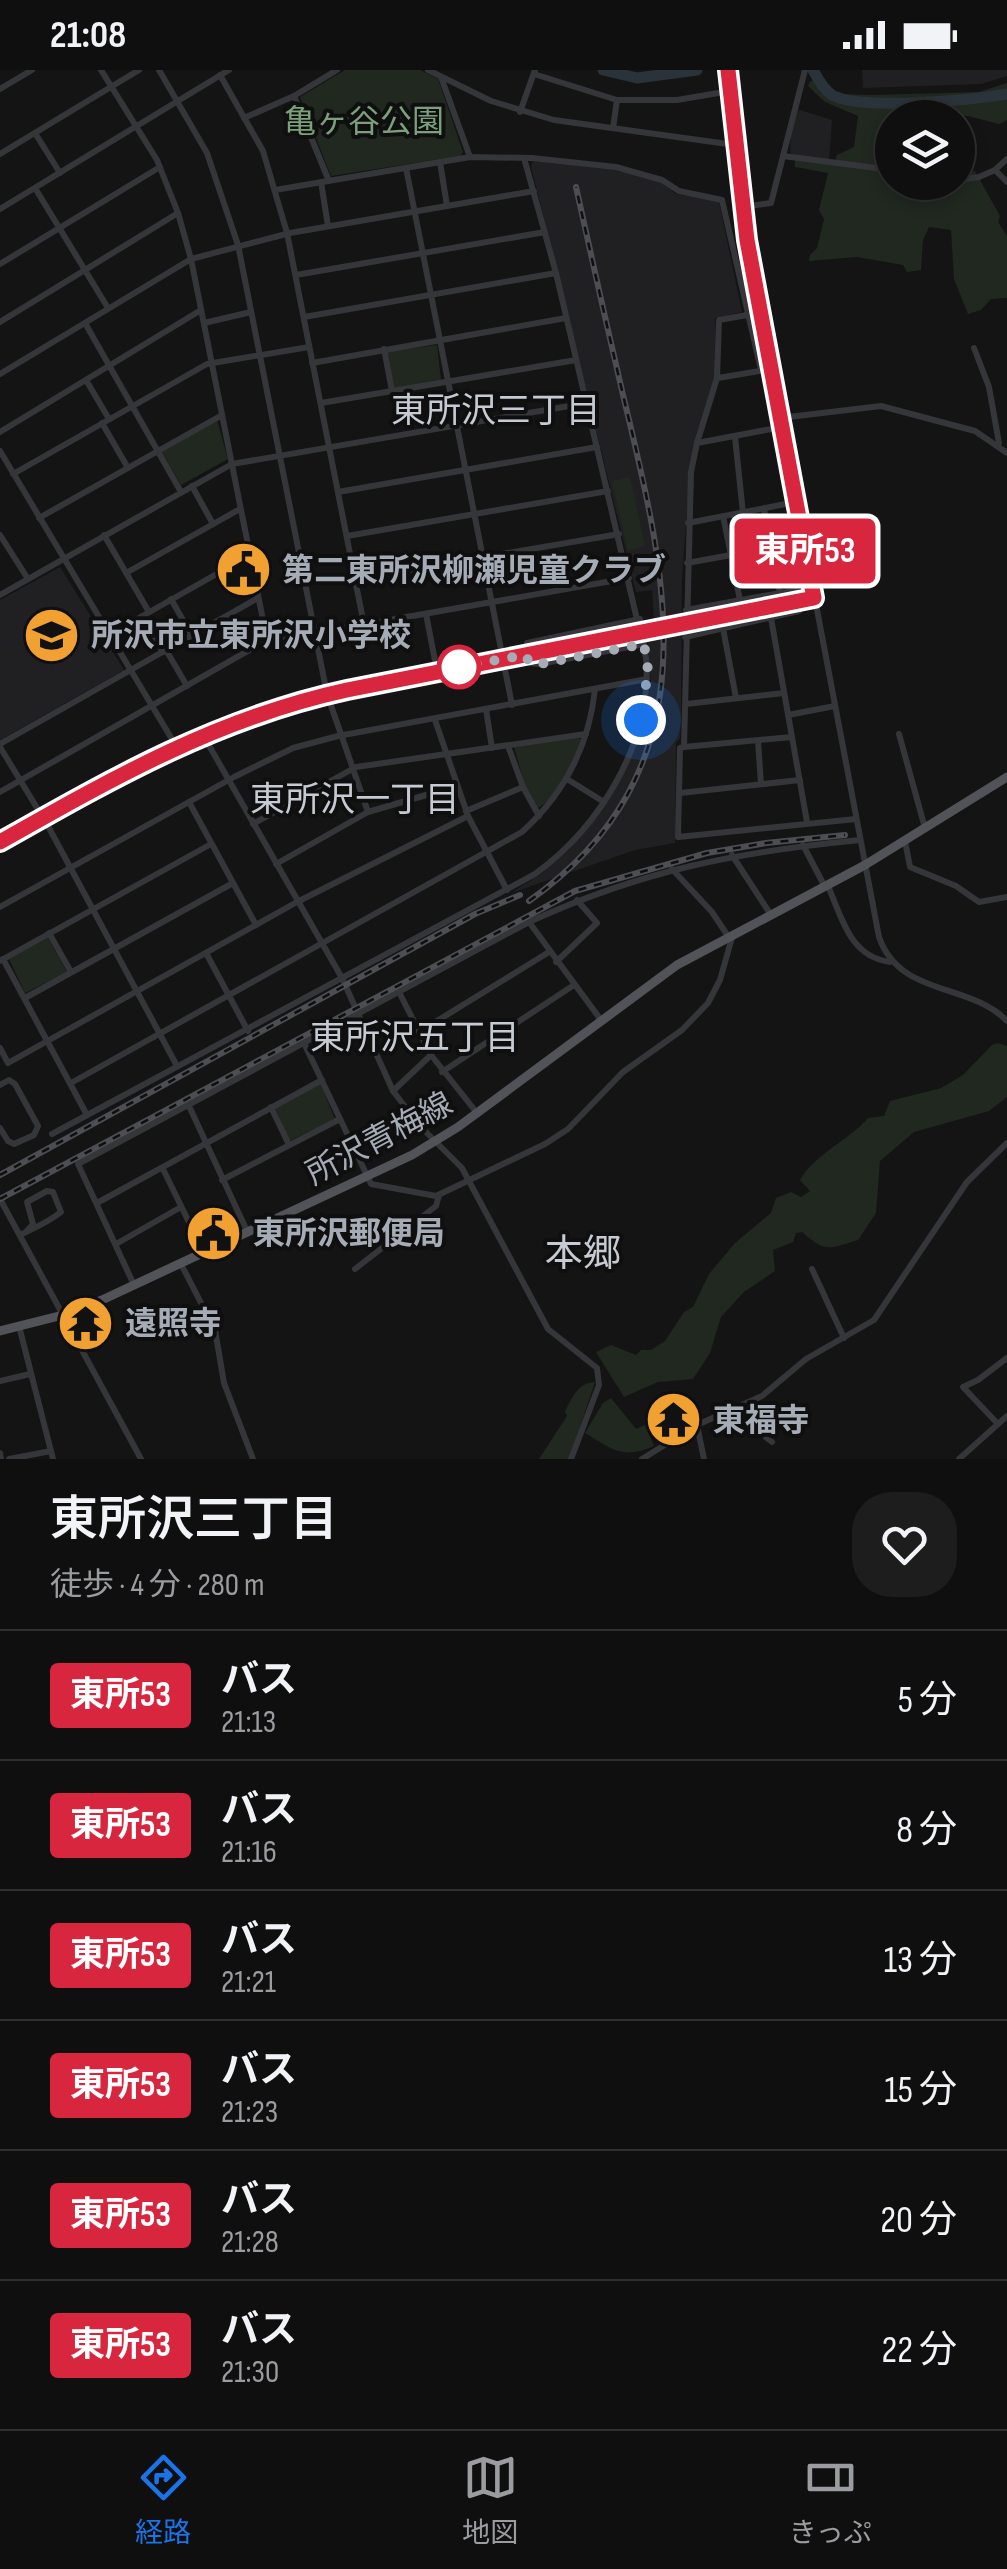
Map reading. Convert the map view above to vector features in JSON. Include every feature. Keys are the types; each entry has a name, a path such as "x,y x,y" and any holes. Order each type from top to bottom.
{"main road":[{"name":"所沢青梅線","path":"1,1329 63,1315 135,1286 437,1141 677,965 865,865 1007,778"}],"street":[{"path":"0,89 32,70"},
{"path":"102,70 160,167 178,214 191,259 268,640"},
{"path":"0,154 139,70"},
{"path":"160,70 206,152 227,204 327,694 368,812"},
{"path":"0,210 229,70"},
{"path":"428,70 520,112 735,146"},
{"path":"728,70 742,207 780,418 879,936 892,962"},
{"path":"244,118 294,96 331,71"},
{"path":"520,112 534,72 617,100 677,100 730,92"},
{"path":"742,207 771,203 804,72"},
{"path":"220,75 263,151 287,234 364,625"},
{"path":"440,76 470,158"},
{"path":"294,96 325,181 328,226"},
{"path":"613,128 617,100"},
{"path":"36,132 60,173"},
{"path":"784,156 875,168"},
{"path":"275,190 470,158 524,158 616,167 662,180 679,191 722,200 760,370"},
{"path":"52,1134 535,874 566,850 604,802 635,738 647,679 640,620 556,273 524,158"},
{"path":"975,178 995,170 1007,159"},
{"path":"440,162 447,206"},
{"path":"0,264 160,167"},
{"path":"406,168 512,704"},
{"path":"995,170 1007,182"},
{"path":"36,188 108,308"},
{"path":"0,374 191,259 287,234 534,191"},
{"path":"0,322 178,214"},
{"path":"296,275 545,232"},
{"path":"304,316 556,273"},
{"path":"0,432 201,310"},
{"path":"204,322 252,312"},
{"path":"684,747 688,522 697,443 717,378 719,320 748,315"},
{"path":"312,362 566,318"},
{"path":"85,323 181,492"},
{"path":"13,474 212,364 309,347"},
{"path":"974,348 989,387 999,445"},
{"path":"384,350 392,391"},
{"path":"321,404 576,360"},
{"path":"717,378 771,368"},
{"path":"86,380 128,468"},
{"path":"0,595 232,464 587,403"},
{"path":"780,418 881,406 965,428 1007,453"},
{"path":"39,518 222,415"},
{"path":"697,443 782,427"},
{"path":"735,438 742,512"},
{"path":"338,492 598,447"},
{"path":"0,452 176,746"},
{"path":"192,486 213,524"},
{"path":"347,536 608,491"},
{"path":"688,522 796,502"},
{"path":"126,574 240,509"},
{"path":"764,509 780,593"},
{"path":"723,516 740,600"},
{"path":"0,534 28,579"},
{"path":"356,579 619,534"},
{"path":"104,536 186,686"},
{"path":"109,634 250,555"},
{"path":"687,563 731,555"},
{"path":"0,792 268,640 630,578"},
{"path":"686,610 796,591"},
{"path":"177,1066 94,909 0,746 258,598"},
{"path":"688,623 814,598"},
{"path":"171,599 192,636"},
{"path":"685,637 799,611"},
{"path":"426,613 437,672"},
{"path":"771,618 807,822"},
{"path":"640,620 531,642 525,646 525,655 535,664 644,644"},
{"path":"723,628 736,698"},
{"path":"0,842 176,746 327,694 638,633"},
{"path":"0,907 293,748 647,679"},
{"path":"71,1083 522,832 567,779 587,734 595,688"},
{"path":"686,704 784,693"},
{"path":"788,715 835,706"},
{"path":"486,709 492,748"},
{"path":"434,720 467,813 507,890"},
{"path":"254,824 353,768 587,734"},
{"path":"898,734 925,828"},
{"path":"203,735 342,978 394,1092 420,1126 462,1168 553,1337 594,1364 599,1372 598,1385 571,1459"},
{"path":"792,737 680,748 678,837 856,819"},
{"path":"758,741 761,784"},
{"path":"508,746 539,816"},
{"path":"567,779 604,802"},
{"path":"680,794 800,780"},
{"path":"276,864 368,812 457,786"},
{"path":"0,1048 8,1063 297,902 523,787"},
{"path":"189,802 256,925"},
{"path":"135,1286 78,1164 578,900 672,868 732,855 860,840"},
{"path":"905,840 910,867 956,886 979,902 1007,897"},
{"path":"87,1115 2,960 211,844"},
{"path":"803,845 853,941 875,959 892,962 926,983 986,1006 1007,1021"},
{"path":"732,855 771,915"},
{"path":"304,1043 374,1186 439,1195 568,1129 623,1072 682,1030 708,1003 720,980 731,935 672,868"},
{"path":"25,998 233,883"},
{"path":"556,962 598,924 578,900"},
{"path":"530,922 601,1020"},
{"path":"49,933 71,972"},
{"path":"419,1032 549,952"},
{"path":"206,953 248,1031"},
{"path":"442,1072 574,985"},
{"path":"400,992 442,1072 477,1114"},
{"path":"394,1092 431,1054"},
{"path":"0,1084 10,1080 16,1084 38,1126 34,1135 14,1144 8,1142 0,1128"},
{"path":"97,1203 322,1080"},
{"path":"188,1106 248,1233"},
{"path":"271,1107 289,1145"},
{"path":"222,1180 340,1119"},
{"path":"642,1459 697,1425 762,1396 806,1359 867,1326 881,1312 966,1182 1007,1143"},
{"path":"163,1168 204,1254"},
{"path":"47,1191 53,1192 61,1212 23,1233 33,1224 27,1202 47,1191"},
{"path":"356,1268 436,1206 439,1195"},
{"path":"2,1205 23,1233 141,1459"},
{"path":"116,1244 181,1207"},
{"path":"182,1264 215,1330 224,1383 253,1459"},
{"path":"812,1269 844,1338"},
{"path":"9,1459 52,1455 18,1326"},
{"path":"998,1424 963,1387 1007,1358"},
{"path":"0,1381 30,1374"},
{"path":"743,1406 754,1428 772,1442"},
{"path":"958,1459 1007,1416"},
{"path":"697,1425 704,1459"}],"shaded area":[{"path":"862,70 1007,70 1007,76 981,84 863,88"},
{"path":"800,110 832,120 829,160 790,152 796,113"},
{"path":"533,161 603,167 661,182 676,194 719,202 742,312 715,318 715,377 690,473 682,576 675,843 635,850 511,893 569,850 613,792 644,723 651,682 647,642 655,640 652,590 636,592 531,166"},
{"name":"所沢市立東所沢小学校","path":"60,567 124,670 0,740 0,600"}],"green space":[{"name":"亀ヶ谷公園","path":"345,70 420,70 438,79 463,152 460,156 331,176 300,97"},
{"path":"817,80 837,94 872,95 979,92 1007,83 1007,120 999,124 975,118 975,100 875,100 875,200 975,200 975,171 1007,236 1007,298 991,299 981,310 968,314 954,279 951,230 929,227 923,240 921,270 907,272 903,265 857,257 809,261 817,248 824,219 819,210 828,173 795,167 795,159 834,164 837,155 854,147 858,116 825,102 808,86 810,81"},
{"path":"437,345 441,380 394,388 386,352"},
{"path":"217,420 228,459 181,485 162,452"},
{"path":"630,477 645,546 628,551 612,481"},
{"path":"582,740 564,779 536,809 514,747"},
{"path":"48,938 67,972 25,993 9,959"},
{"path":"998,1043 1007,1046 1007,1097 989,1111 914,1132 880,1161 876,1213 858,1240 828,1247 802,1232 796,1233 793,1242 773,1250 775,1271 744,1292 721,1317 710,1353 693,1379 658,1382 624,1397 596,1352 611,1345 636,1355 665,1341 684,1312 693,1307 709,1274 735,1243 771,1213 776,1198 791,1192 801,1197 810,1191 800,1180 815,1162 868,1118 884,1116 890,1101 941,1088 963,1075"},
{"path":"321,1085 335,1119 289,1141 275,1107"},
{"path":"595,1382 569,1459 539,1459 567,1416 565,1411 576,1392"},
{"path":"611,1398 636,1429 645,1425 654,1446 635,1452 619,1451 585,1433 603,1403"}],"waterway":[{"path":"603,70 637,78 697,70"},
{"path":"813,70 823,87 846,100 891,103 1007,94"}],"tunnel":[{"path":"639,633 688,623"}],"railway":[{"path":"529,901 588,849 628,793 652,733 663,670 662,604 654,535 576,187"},
{"path":"0,1199 575,891 707,853 845,835"},
{"path":"0,1175 475,914 520,895"}],"bus line":[{"name":"東所53","path":"0,842 143,762 274,709 327,694 814,598 747,240 728,70"}],"place":[{"name":"第二東所沢柳瀬児童クラブ","path":"243,570"},
{"name":"所沢市立東所沢小学校","path":"52,635"},
{"name":"東所沢郵便局","path":"214,1233"},
{"name":"遠照寺","path":"86,1323"},
{"name":"東福寺","path":"674,1420"}],"district":[{"name":"東所沢三丁目","path":"496,410"},
{"name":"東所沢一丁目","path":"355,799"},
{"name":"東所沢五丁目","path":"415,1037"},
{"name":"本郷","path":"583,1253"}],"route":[{"path":"459,667 525,655 530,663 540,664 644,644 648,670 641,720"}]}
